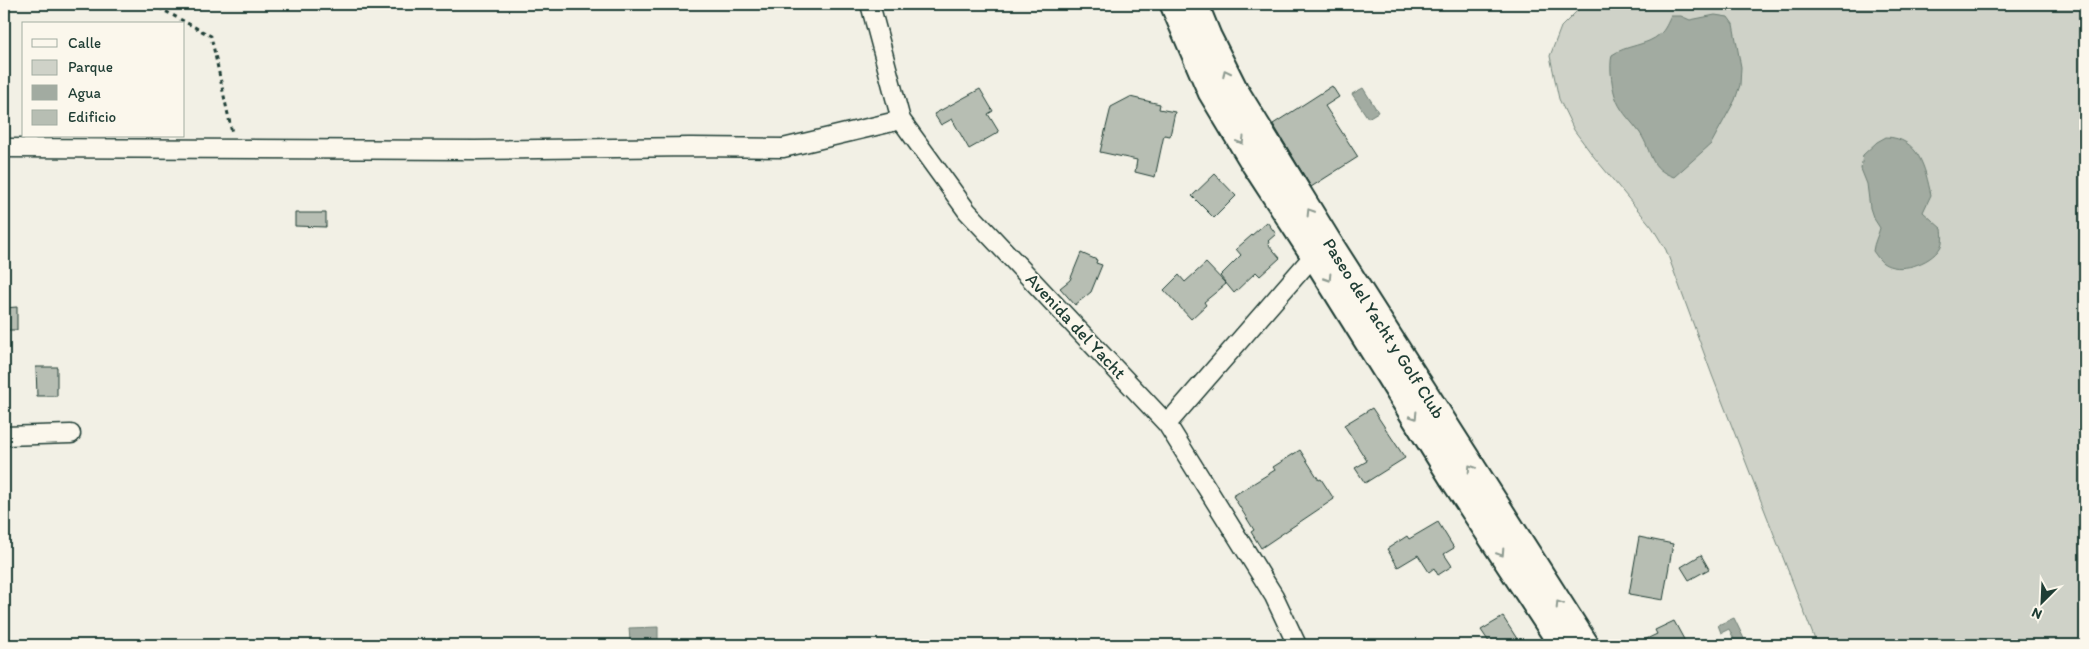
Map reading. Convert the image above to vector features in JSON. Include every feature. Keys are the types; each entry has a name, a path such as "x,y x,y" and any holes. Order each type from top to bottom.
{"main road":[{"name":"Paseo del Yacht y Golf Club","path":"1173,4 1211,92 1255,164 1321,247 1586,645"},
{"name":"Paseo del Yacht y Golf Club","path":"1196,4 1208,36 1235,90 1321,247 1453,479 1562,645"}],"street":[{"name":"Avenida del Yacht","path":"870,4 901,120 967,211 1167,424 1274,596 1297,645"},
{"path":"4,148 236,150 783,148 901,120"},
{"path":"1167,424 1321,247"},
{"path":"4,436 71,434"}],"path":[{"path":"152,4 211,36 236,150"}],"green space":[{"path":"1584,4 2085,4 2085,645 1817,645 1712,375 1666,250 1652,227 1574,130 1559,99 1550,56 1561,27"}],"water":[{"path":"1715,15 1728,17 1733,24 1741,67 1740,85 1735,100 1711,144 1674,177 1655,164 1640,133 1619,105 1615,96 1612,78 1612,55 1655,38 1663,30 1671,16 1681,16 1690,20"},
{"path":"1363,88 1378,112 1368,118 1352,94"},
{"path":"1886,137 1906,143 1919,156 1931,195 1923,212 1942,229 1943,236 1940,248 1929,259 1914,266 1897,268 1890,266 1883,263 1873,251 1880,228 1870,208 1867,184 1861,169 1863,155 1877,142"},
{"path":"1734,618 1747,645 1737,645 1729,629 1721,633 1718,625"},
{"path":"658,627 658,640 630,641 629,628"}],"building":[{"path":"1332,86 1339,97 1325,106 1358,157 1311,187 1273,124"},
{"path":"980,89 993,111 988,114 999,132 969,149 952,119 941,125 934,114"},
{"path":"1130,97 1160,104 1159,109 1175,112 1170,136 1164,135 1155,177 1135,172 1137,160 1100,152 1111,107"},
{"path":"1215,174 1236,196 1214,218 1192,196"},
{"path":"295,213 326,213 326,227 295,226"},
{"path":"1267,222 1276,234 1268,241 1268,244 1280,258 1260,276 1256,272 1234,293 1220,276 1241,255 1236,249"},
{"path":"1081,253 1097,260 1096,263 1102,265 1091,292 1075,305 1060,288 1070,280"},
{"path":"1206,263 1226,284 1204,302 1206,305 1191,319 1164,290 1179,275 1185,282"},
{"path":"17,307 17,330 4,330 4,308"},
{"path":"36,367 57,367 57,396 37,396"},
{"path":"1372,408 1405,458 1365,483 1355,468 1367,461 1344,425"},
{"path":"1300,450 1334,499 1261,548 1251,532 1254,530 1233,496 1275,470 1273,467"},
{"path":"1438,522 1454,548 1444,554 1452,566 1438,575 1434,568 1429,572 1418,555 1398,567 1387,549 1407,536 1409,539"},
{"path":"1639,537 1673,544 1663,600 1629,594"},
{"path":"1701,555 1709,569 1689,580 1681,567"},
{"path":"1503,617 1521,645 1491,645 1481,630"},
{"path":"1674,621 1687,645 1634,645 1657,634 1655,630"}]}
